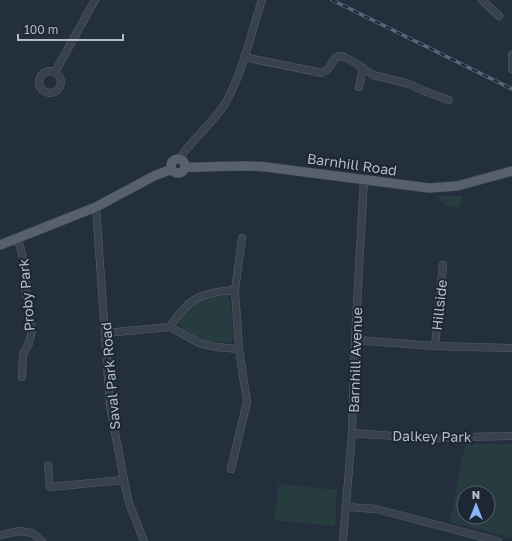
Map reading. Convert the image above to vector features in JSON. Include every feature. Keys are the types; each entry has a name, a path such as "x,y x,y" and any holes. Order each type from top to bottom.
{"main road":[{"path":"172,169 172,163 179,159 184,162 185,167"},
{"name":"Barnhill Road","path":"0,245 96,207 154,176 172,169 178,174 182,172 185,167 205,168 246,165 419,187 445,188 512,171"}],"street":[{"path":"55,72 95,0"},
{"path":"179,159 187,147 215,118 226,102 238,78 262,0"},
{"path":"482,0 499,16"},
{"path":"512,55 512,69"},
{"path":"244,57 322,73 328,69 336,57 340,56 354,62 373,75 409,84 449,100"},
{"path":"359,87 363,68"},
{"name":"Barnhill Avenue","path":"343,541 352,433 355,340 364,179"},
{"name":"Saval Park Road","path":"96,207 110,406 129,502 144,541"},
{"name":"Proby Park","path":"17,238 24,255 25,288 32,331 29,343 22,359 22,377"},
{"path":"231,469 247,402 239,348 235,290 242,238"},
{"name":"Hillside","path":"436,346 444,265"},
{"path":"170,327 187,305 200,297 210,292 235,290"},
{"path":"105,333 170,327 199,343 216,347 239,348"},
{"name":"Hillside","path":"355,340 436,346 512,348"},
{"name":"Dalkey Park","path":"352,433 421,438 512,436"},
{"path":"48,465 50,487 124,480"},
{"path":"347,507 376,509 498,541"},
{"path":"0,535 20,531 32,533 42,541"}],"green space":[{"path":"439,196 463,196 459,207 449,207 444,205"},
{"path":"228,294 231,303 233,338 231,342 197,337 185,331 180,326 179,319 184,312 197,301 209,295"},
{"path":"465,444 512,444 512,538 462,525 496,525 496,485 457,485"},
{"path":"279,484 337,490 335,526 274,520"},
{"path":"456,491 456,524 450,522"}],"railway":[{"path":"332,0 512,89"}]}
